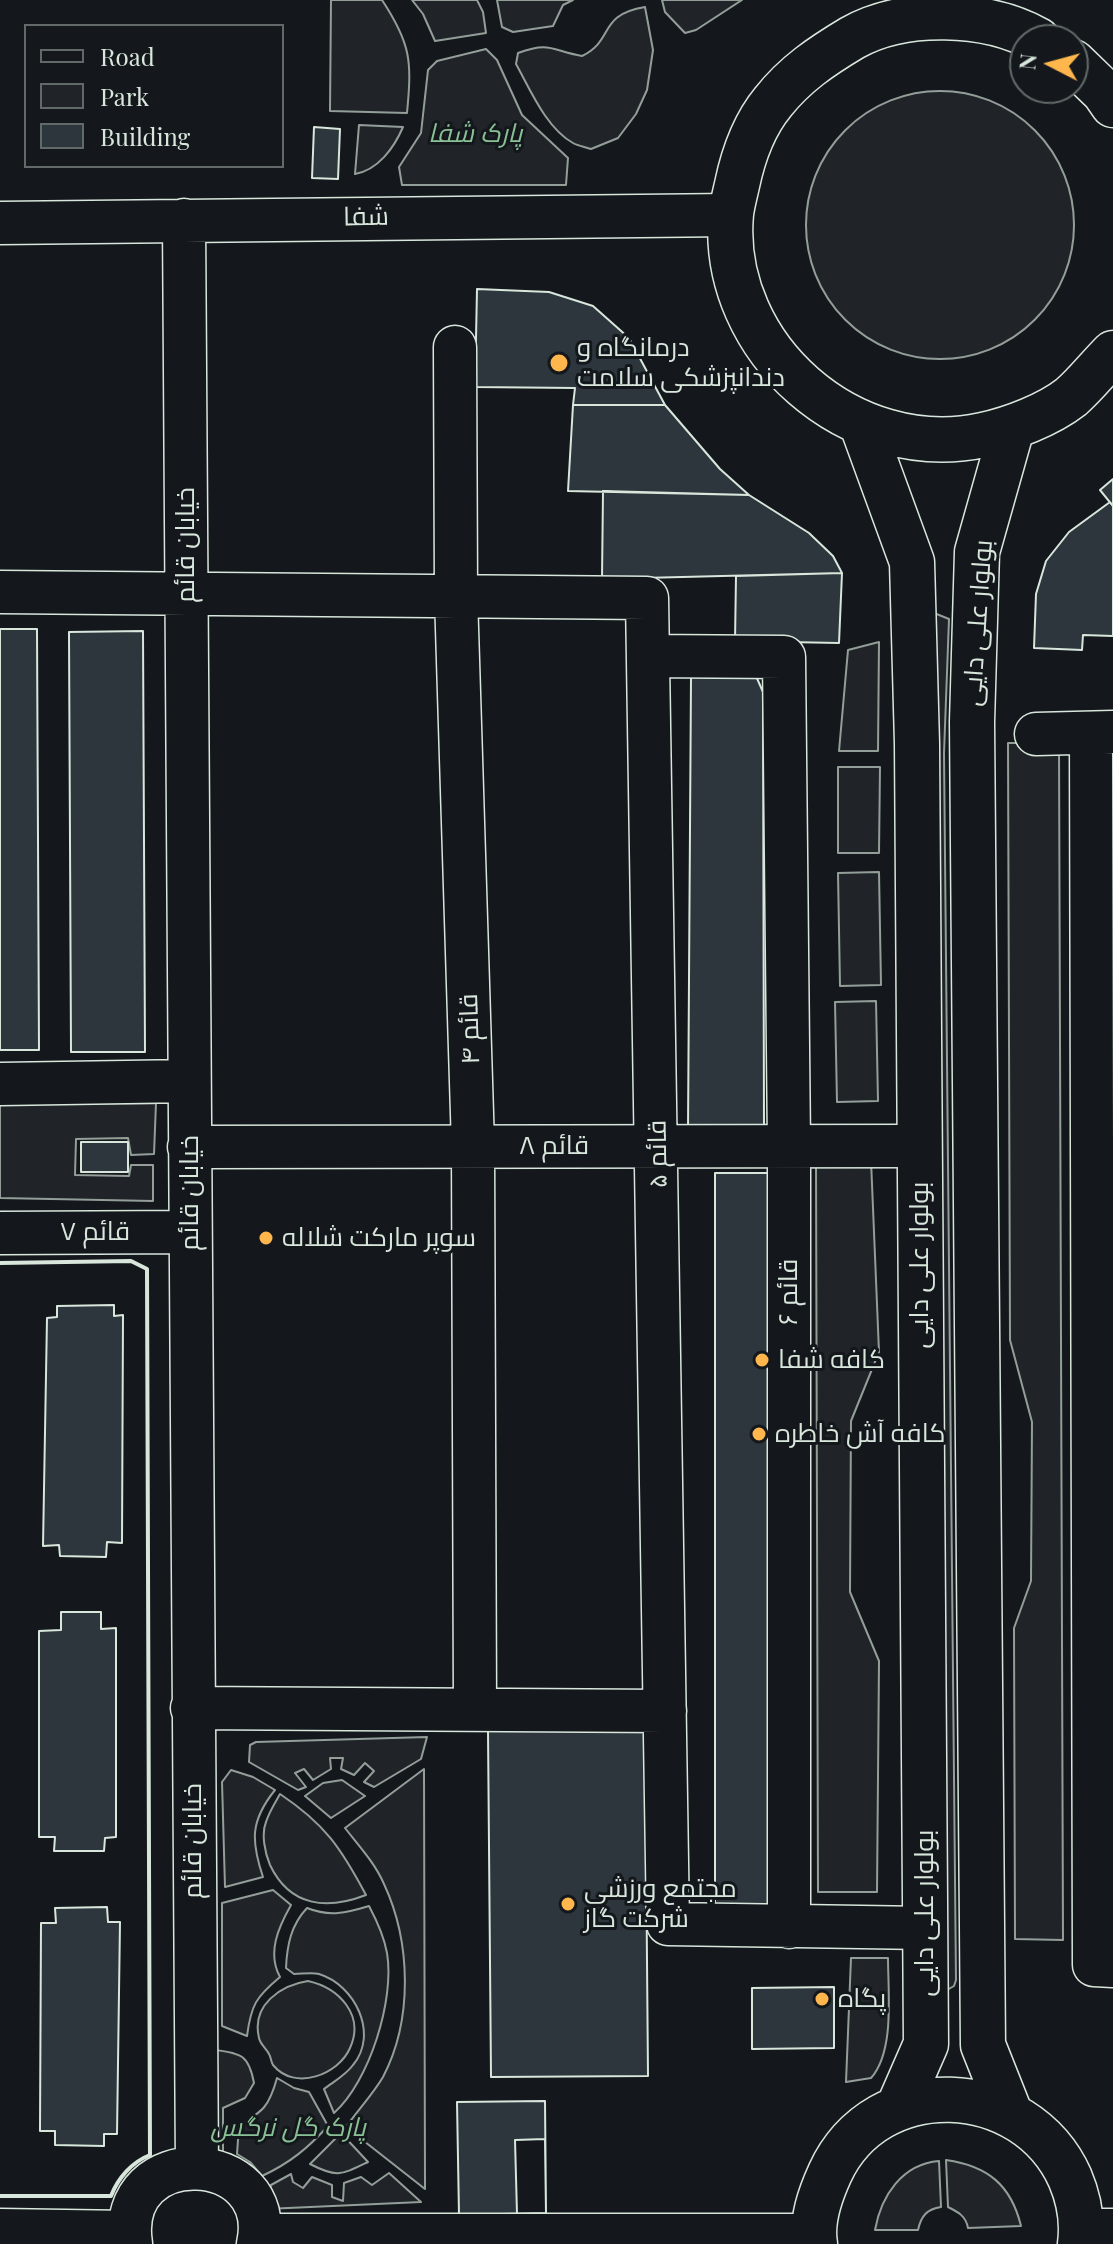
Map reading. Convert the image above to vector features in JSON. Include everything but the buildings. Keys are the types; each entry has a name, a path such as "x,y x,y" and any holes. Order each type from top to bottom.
{"main road":[{"path":"1026,24 973,18 868,16 813,61 772,104 743,157 731,215 733,259 744,301 763,341 790,376 824,404 862,425 911,438 962,440 1012,428 1070,398 1113,353"},
{"path":"1089,77 1113,105"},
{"name":"بولوار علی دایی","path":"862,425 912,562 917,744 926,2044 898,2108"},
{"name":"بولوار علی دایی","path":"1010,2113 983,2045 972,722 977,552 1012,428"},
{"path":"814,2240 819,2195 836,2159 864,2129 898,2108 935,2099 973,2101 1010,2113 1039,2134 1062,2161 1092,2235"}],"street":[{"name":"شفا","path":"0,223 731,215"},
{"name":"خیابان قائم","path":"184,220 197,2166"},
{"name":"قائم ۴","path":"455,347 456,596 473,1146 475,1710"},
{"path":"0,592 456,596"},
{"name":"قائم ۵","path":"456,596 647,598 668,1924 789,1927"},
{"name":"قائم ۶","path":"648,656 784,657 789,1146 789,1927"},
{"path":"1036,734 1102,733 1094,1965 1113,1966"},
{"path":"0,1084 189,1081"},
{"name":"قائم ۸","path":"189,1147 919,1146"},
{"name":"قائم ۷","path":"0,1233 190,1232"},
{"path":"192,1708 665,1711"},
{"path":"789,1927 925,1928"},
{"path":"0,2230 130,2238 132,2211 142,2192 157,2178 176,2169 197,2166 217,2170 235,2180 249,2195 258,2214 259,2239 814,2240"}],"green space":[{"name":"پارک شفا","path":"331,0 382,0 399,29 407,54 407,113 330,111"},
{"name":"پارک شفا","path":"412,0 477,0 483,12 486,33 435,41 423,14"},
{"path":"497,0 573,0 563,5 553,26 513,32 502,27"},
{"path":"662,0 742,0 696,30 685,33 665,12"},
{"name":"پارک شفا","path":"645,7 653,50 647,90 636,114 618,138 591,149 573,143 555,128 540,107 516,64 518,53 545,47 582,56 599,43 620,16"},
{"name":"پارک شفا","path":"486,49 497,60 522,115 568,158 566,185 402,185 399,167 421,133 428,70 437,61"},
{"path":"953,91 991,101 1015,113 1035,130 1052,150 1064,174 1072,199 1072,251 1064,276 1052,300 1035,320 1015,337 991,349 966,357 927,359 889,349 865,337 836,310 816,276 808,251 806,212 816,174 828,150 855,121 889,101 914,93"},
{"name":"پارک شفا","path":"359,125 403,127 395,143 378,163 355,174"},
{"path":"934,613 949,619 944,753 956,1980 954,1986 947,1990"},
{"path":"879,642 878,751 839,751 848,650"},
{"path":"1008,743 1059,743 1063,1940 1015,1939 1014,1628 1031,1581 1032,1422 1010,1340"},
{"path":"838,767 880,767 879,853 838,853"},
{"path":"879,872 881,985 840,986 838,873"},
{"path":"876,1001 878,1101 837,1102 835,1002"},
{"path":"156,1103 154,1154 131,1155 128,1138 76,1139 75,1175 129,1176 131,1165 153,1165 153,1201 0,1198 0,1104"},
{"path":"816,1160 871,1160 879,1352 851,1421 850,1592 879,1661 877,1892 818,1892"},
{"path":"427,1737 421,1759 374,1787 364,1782 374,1771 365,1763 354,1775 341,1769 343,1758 330,1758 331,1769 313,1780 304,1769 295,1773 306,1787 298,1790 249,1762 250,1745 256,1742"},
{"path":"424,1769 425,2189 346,2127 383,2077 393,2055 400,2031 405,1981 399,1931 384,1884 345,1828"},
{"path":"231,1770 253,1777 275,1790 261,1812 255,1832 256,1853 263,1877 225,1887 222,1782"},
{"path":"342,1780 365,1796 331,1818 305,1796 323,1783"},
{"path":"280,1794 309,1816 330,1838 366,1895 337,1903 311,1901 288,1890 278,1879 268,1860 264,1832"},
{"path":"273,1890 291,1905 278,1932 274,1950 280,1977 256,2002 247,2036 222,2026 222,1903"},
{"path":"369,1906 387,1953 387,1993 377,2039 368,2061 347,2099 334,2113 324,2089 353,2065 364,2039 363,2025 352,1999 343,1988 316,1973 294,1974 286,1968 287,1951 294,1928 307,1908 338,1913"},
{"path":"851,1958 888,1958 888,2021 884,2053 871,2078 846,2082"},
{"path":"308,1981 330,1990 346,2005 354,2025 354,2036 344,2057 327,2072 304,2078 293,2077 273,2065 260,2040 259,2016 270,1999 279,1992"},
{"path":"215,2050 238,2055 247,2061 254,2083 245,2098 223,2108 223,2158 217,2157"},
{"name":"پارک گل نرگس","path":"277,2078 309,2092 328,2126 298,2154 262,2176 250,2162 237,2154 239,2126 264,2107"},
{"path":"341,2133 368,2162 339,2173 310,2164"},
{"path":"946,2160 974,2167 996,2180 1011,2199 1021,2226 968,2228 963,2217 948,2207"},
{"path":"939,2161 941,2207 925,2214 918,2230 875,2230 882,2205 895,2184 914,2168"},
{"path":"389,2173 421,2202 266,2209 271,2185 291,2174 293,2182 303,2188 312,2177 332,2185 332,2197 343,2201 344,2183 361,2177 372,2185"}],"wall":[{"path":"0,1263 131,1261 147,1269 150,2155 126,2171 111,2196 0,2196"}],"place":[{"name":"درمانگاه و دندانپزشکی سلامت","path":"559,363"},
{"name":"سوپر مارکت شلاله","path":"266,1238"},
{"name":"کافه شفا","path":"762,1360"},
{"name":"کافه آش خاطره","path":"759,1434"},
{"name":"مجتمع ورزشی شرکت گاز","path":"568,1904"},
{"name":"پگاه","path":"822,1999"}]}
